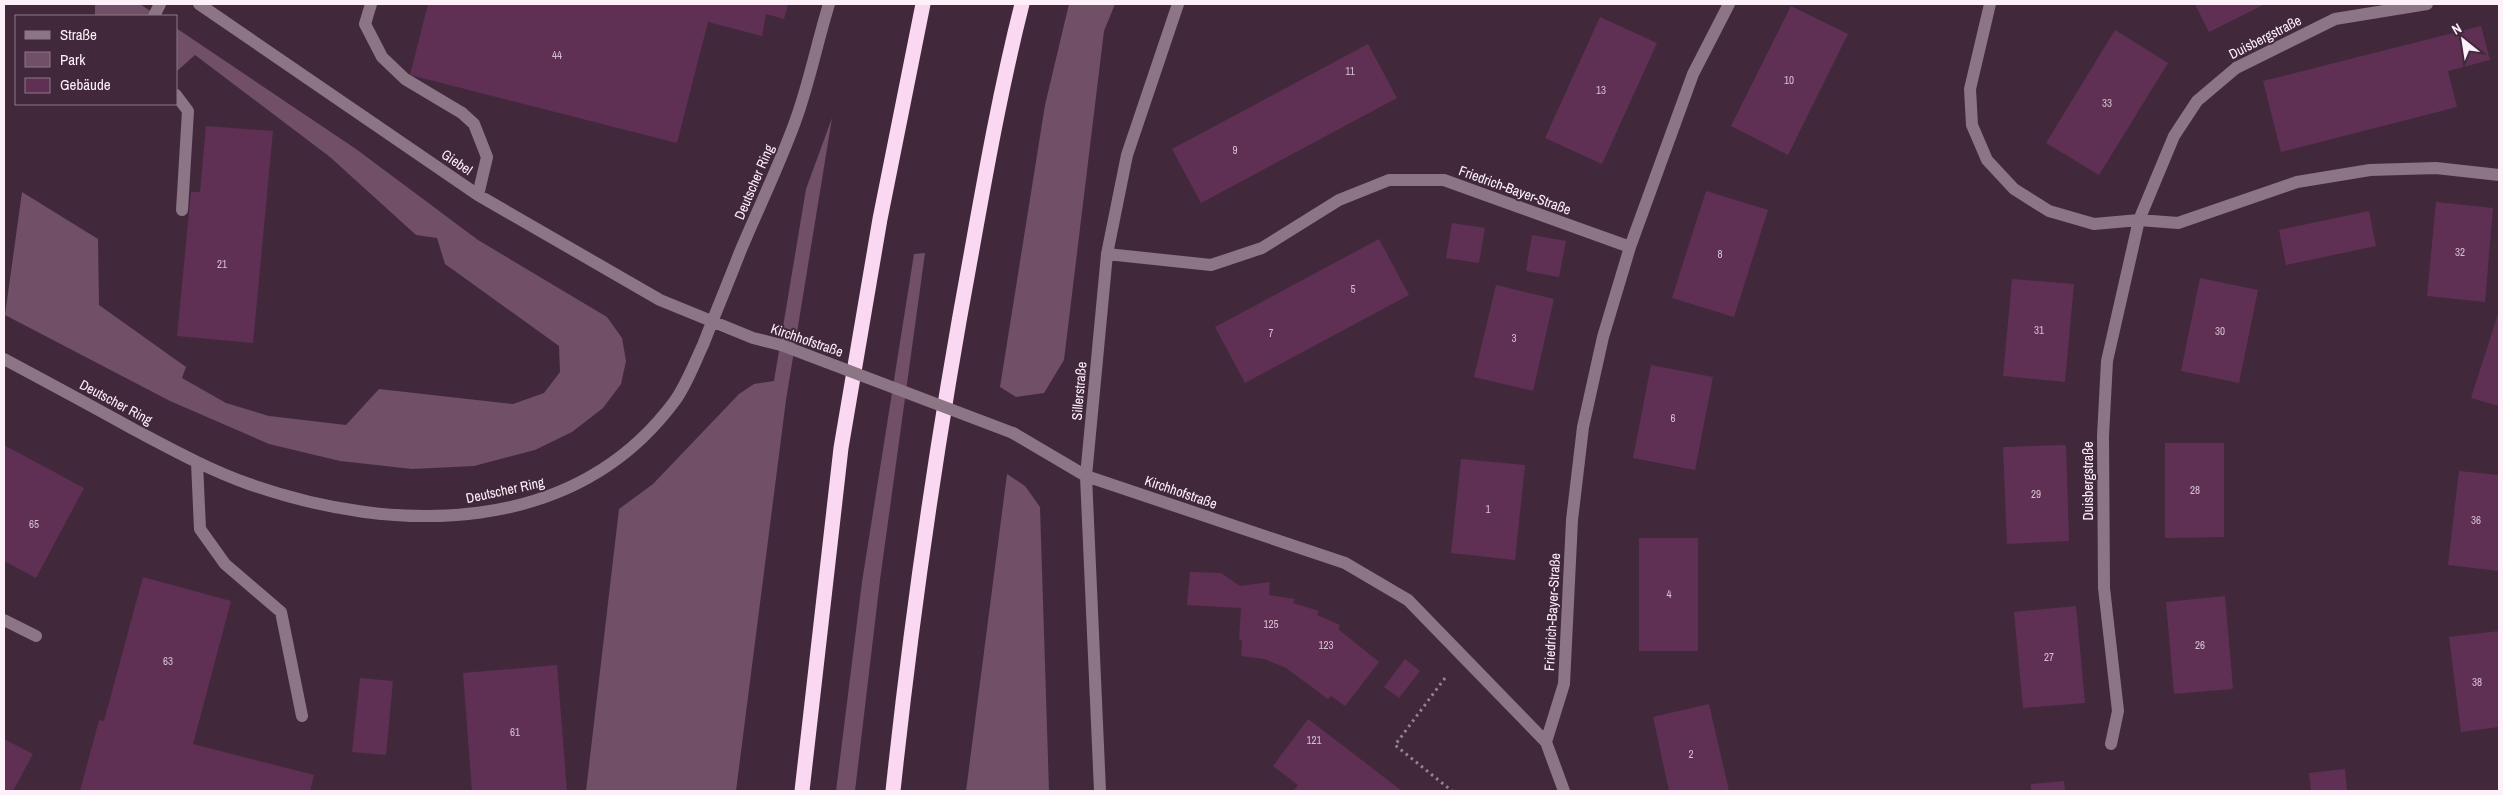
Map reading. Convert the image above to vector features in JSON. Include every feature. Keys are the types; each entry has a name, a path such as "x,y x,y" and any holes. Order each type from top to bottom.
{"highway":[{"path":"802,791 842,448 880,219 923,4"},
{"path":"893,791 903,697 931,493 990,149 1022,4"}],"street":[{"name":"Giebel","path":"199,4 478,195 660,300 712,322"},
{"path":"371,4 365,24 382,57 405,79 462,113 474,124 487,157 478,195"},
{"name":"Deutscher Ring","path":"4,359 196,463 250,484 294,497 358,511 399,516 441,516 480,512 538,501 571,488 596,474 626,452 653,427 676,400 712,322 795,121 828,4"},
{"name":"Sillerstraße","path":"1100,791 1086,476 1107,254 1127,154 1178,4"},
{"name":"Friedrich-Bayer-Straße","path":"1546,742 1564,684 1572,520 1583,427 1603,337 1630,247 1693,74 1729,4"},
{"path":"1990,4 1970,89 1972,125 1987,160 2014,189 2049,211 2094,224 2139,220 2178,223 2297,182 2370,170 2436,168 2499,175"},
{"name":"Duisbergstraße","path":"2111,744 2118,712 2104,588 2103,436 2108,361 2139,220 2174,136 2197,101 2236,68 2334,19 2427,4"},
{"path":"178,98 188,111 182,210"},
{"name":"Friedrich-Bayer-Straße","path":"1107,254 1211,265 1262,248 1339,200 1389,180 1444,180 1630,247"},
{"name":"Kirchhofstraße","path":"712,322 753,338 781,345 1013,433 1086,476 1345,563 1408,600 1546,742 1564,791"},
{"path":"196,463 200,529 225,564 281,612 302,716"},
{"path":"4,620 36,636"}],"path":[{"path":"1452,791 1395,745 1462,656"}],"green space":[{"path":"95,4 140,4 156,15 95,15"},
{"path":"1069,4 1115,4 1104,31 1064,360 1044,393 1016,397 1000,387 1045,105"},
{"path":"178,29 356,149 478,240 607,317 622,338 626,361 621,384 603,408 572,432 535,450 474,466 412,469 340,461 269,444 170,401 5,315 22,192 98,239 99,305 186,367 182,378 226,403 269,416 346,425 379,389 513,404 544,393 560,372 559,346 445,264 437,238 416,235 330,157 195,55 178,70"},
{"path":"832,118 786,400 736,791 586,791 619,509 653,484 739,394 754,384 774,381 806,189"},
{"path":"925,253 880,580 855,791 836,791 862,582 914,254"},
{"path":"1007,474 1025,486 1040,507 1049,791 966,791"}],"building":[{"path":"428,4 788,4 784,19 766,14 762,36 708,22 677,143 410,75"},
{"path":"2195,4 2265,4 2209,32"},
{"path":"1791,6 1848,34 1788,155 1731,126"},
{"path":"1600,17 1657,43 1602,164 1545,138"},
{"path":"2481,26 2490,60 2448,71 2457,107 2281,152 2263,81"},
{"path":"2115,30 2168,63 2099,175 2046,143"},
{"path":"1368,44 1397,98 1201,203 1172,149"},
{"path":"206,126 273,131 253,343 177,336 191,192 200,192"},
{"path":"1706,191 1768,210 1734,317 1672,298"},
{"path":"2436,202 2493,208 2485,302 2427,296"},
{"path":"2369,211 2376,246 2286,265 2279,230"},
{"path":"1452,223 1485,228 1479,263 1446,258"},
{"path":"1532,235 1566,241 1559,277 1526,271"},
{"path":"1379,239 1409,295 1245,383 1215,327"},
{"path":"2200,278 2258,290 2239,383 2181,371"},
{"path":"2012,279 2074,284 2065,382 2003,376"},
{"path":"1496,285 1554,299 1533,391 1474,377"},
{"path":"2499,311 2499,406 2471,398"},
{"path":"1651,365 1713,377 1695,470 1633,458"},
{"path":"2165,443 2224,443 2224,537 2165,538"},
{"path":"4,445 84,488 36,578 4,561"},
{"path":"2066,445 2069,541 2007,544 2003,447"},
{"path":"1461,459 1525,465 1515,560 1451,553"},
{"path":"2459,471 2499,475 2499,571 2448,565"},
{"path":"1639,538 1698,538 1698,651 1639,651"},
{"path":"1190,572 1221,573 1240,586 1270,582 1269,595 1295,599 1293,603 1319,611 1317,615 1340,625 1338,629 1379,662 1345,706 1331,696 1328,699 1286,668 1264,659 1241,656 1242,640 1239,639 1241,608 1187,605"},
{"path":"143,577 231,601 193,744 314,775 310,791 80,791 99,720 104,721"},
{"path":"2225,596 2233,689 2174,694 2166,602"},
{"path":"2076,606 2085,703 2023,708 2014,612"},
{"path":"2499,631 2499,727 2461,732 2449,637"},
{"path":"1405,659 1420,671 1399,698 1384,687"},
{"path":"557,665 567,791 472,791 463,673"},
{"path":"360,678 393,681 386,755 352,752"},
{"path":"1709,704 1729,791 1669,791 1653,717"},
{"path":"1308,719 1402,791 1294,790 1298,785 1273,766"},
{"path":"4,739 33,754 13,791 4,791"},
{"path":"2345,769 2347,791 2311,791 2309,773"},
{"path":"2064,781 2065,791 2031,791 2031,784"}]}
